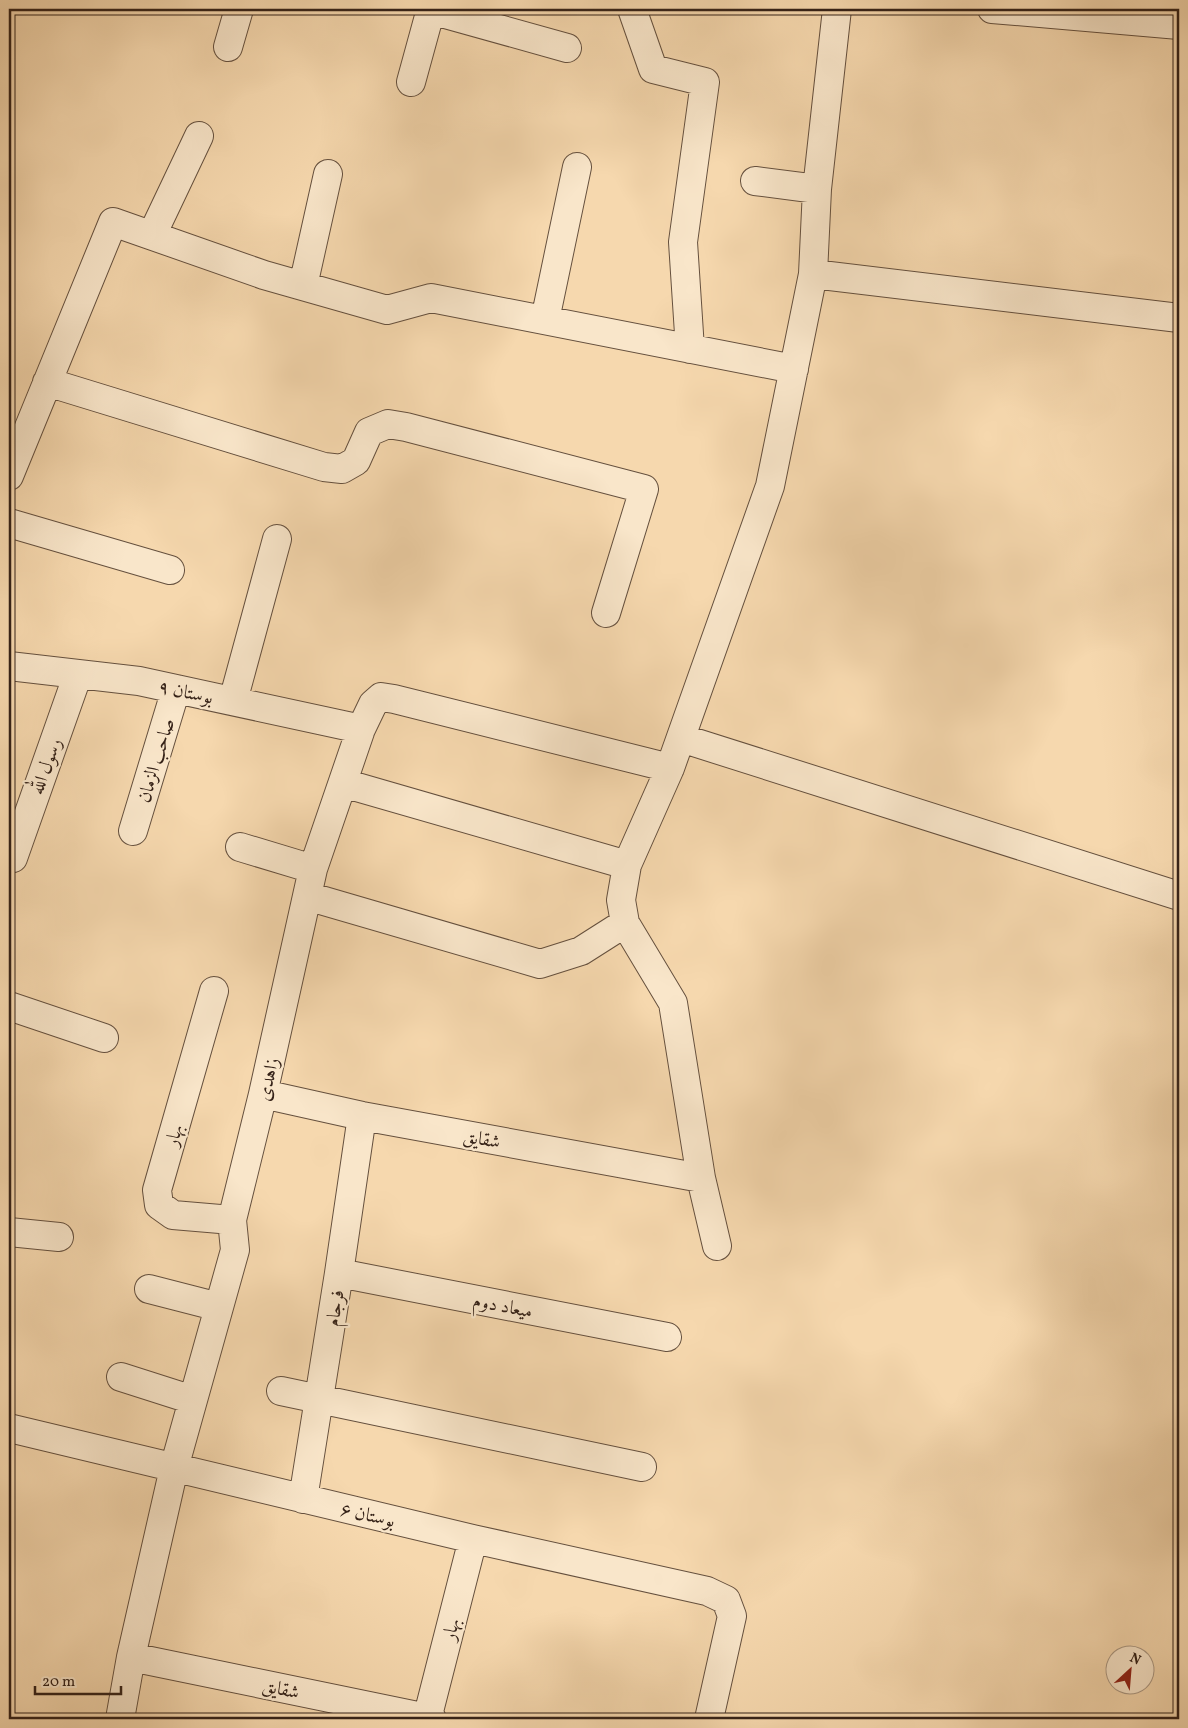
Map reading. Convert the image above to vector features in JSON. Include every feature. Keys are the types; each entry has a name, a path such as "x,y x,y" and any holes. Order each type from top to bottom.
{"street":[{"path":"228,47 239,9"},
{"path":"411,82 431,9 567,48"},
{"path":"632,9 653,69 705,82 683,242 690,348"},
{"path":"717,1246 701,1178 673,1003 625,923 621,900 627,865 670,768 770,486 813,274 817,189 837,9"},
{"path":"992,9 1179,26"},
{"path":"152,235 199,136"},
{"path":"545,320 576,167"},
{"path":"303,286 328,174"},
{"path":"755,181 817,189"},
{"path":"9,476 113,222 264,275 388,310 431,298 794,369"},
{"path":"813,274 1179,318"},
{"path":"47,382 324,467 342,469 356,462 368,432 388,424 406,427 644,489 606,613"},
{"path":"9,523 170,570"},
{"path":"233,701 277,538"},
{"name":"بوستان ۹","path":"9,666 139,681 361,729"},
{"name":"رسول الله","path":"13,858 78,674"},
{"name":"صاحب الزمان","path":"134,831 176,689"},
{"name":"زاهدی","path":"120,1719 131,1657 174,1468 235,1250 232,1220 264,1094 313,869 361,729 372,704 382,697 670,768"},
{"path":"681,738 1179,896"},
{"path":"343,782 627,865"},
{"path":"240,847 313,869"},
{"path":"307,896 540,964 581,951 625,923"},
{"name":"بهار","path":"214,991 157,1190 159,1205 173,1216 232,1220"},
{"path":"9,1006 104,1038"},
{"name":"شقایق","path":"264,1094 362,1116 701,1178"},
{"name":"فرجام","path":"303,1499 362,1116"},
{"path":"9,1232 59,1237"},
{"name":"میعاد دوم","path":"339,1273 667,1337"},
{"path":"149,1289 219,1307"},
{"path":"121,1377 193,1400"},
{"path":"281,1391 642,1468"},
{"name":"بوستان ۶","path":"9,1428 473,1539 707,1591 726,1600 732,1616 708,1719"},
{"name":"بهار","path":"429,1719 473,1539"},
{"name":"شقایق","path":"131,1657 429,1719"}]}
